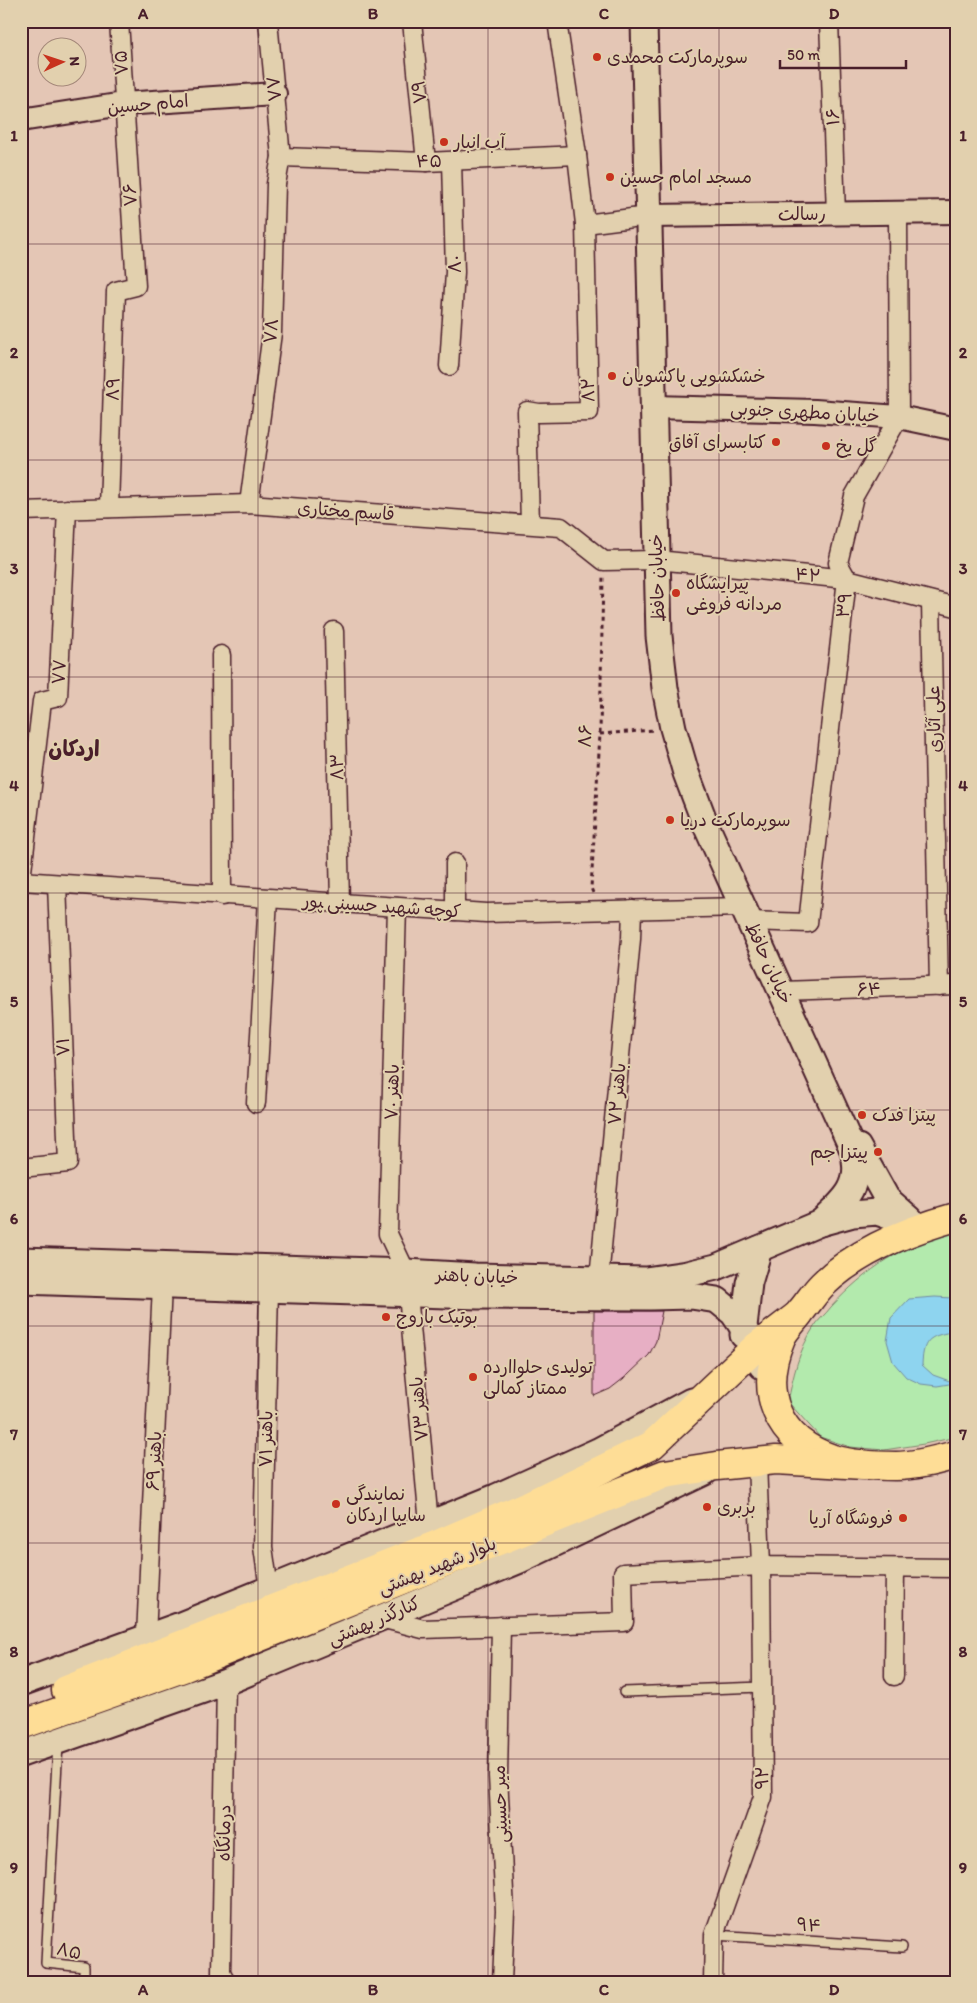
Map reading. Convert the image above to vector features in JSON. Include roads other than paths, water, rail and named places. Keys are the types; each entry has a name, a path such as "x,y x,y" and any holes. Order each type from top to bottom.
{"main road":[{"name":"خیابان حافظ","path":"644,21 659,636 665,688 673,728 686,773 702,815 832,1101 857,1163 853,1187 845,1201 820,1223"},
{"name":"خیابان حافظ","path":"832,1101 887,1199 920,1227"},
{"name":"خیابان باهنر","path":"21,1281 269,1289 407,1283 475,1276 645,1280 687,1274 716,1267 820,1223 853,1214 877,1212 920,1227"},
{"path":"949,1459 898,1466 864,1465 833,1459 807,1447 789,1431 776,1411 770,1388 772,1363 781,1336 822,1285 851,1262 884,1243 920,1227 956,1217"},
{"path":"750,1338 749,1283 760,1249"},
{"name":"خیابان باهنر","path":"21,1260 407,1283 568,1297 691,1296 717,1300 733,1313 750,1338 770,1388"},
{"name":"بلوار شهید بهشتی","path":"21,1707 433,1546 524,1507 652,1445 730,1370 750,1338 798,1315"},
{"path":"21,1683 146,1638 496,1497 598,1451 705,1394"},
{"name":"بلوار شهید بهشتی","path":"21,1725 183,1668 665,1474 776,1460 864,1465"},
{"name":"کنارگذر بهشتی","path":"21,1754 226,1682 382,1618 520,1560 717,1466"}],"street":[{"name":"۷۵","path":"119,21 123,104"},
{"name":"۷۷","path":"268,21 281,158"},
{"name":"۷۹","path":"412,21 426,162"},
{"path":"557,21 577,155 585,224 648,216"},
{"name":"۱۶","path":"830,21 836,214"},
{"name":"امام حسین","path":"21,120 123,104 275,94"},
{"name":"۷۶","path":"123,104 136,286"},
{"name":"۴۵","path":"281,158 426,162 577,155"},
{"name":"۷۸","path":"250,504 272,333 276,184 281,158"},
{"name":"۸۰","path":"449,366 455,272 452,161"},
{"name":"رسالت","path":"648,216 956,212"},
{"name":"۳۹","path":"746,914 808,923 847,579 838,563 854,496 899,417 898,213"},
{"name":"۸۲","path":"530,524 527,411 539,413 589,412 585,224"},
{"name":"۸۹","path":"108,508 116,291 136,286"},
{"name":"خیابان مطهری جنوبی","path":"653,407 815,411 899,417 956,429"},
{"name":"قاسم مختاری","path":"21,511 250,504 530,524 561,527 604,562 657,560"},
{"name":"۷۷","path":"21,881 42,701 58,697 67,510"},
{"name":"۴۲","path":"657,560 847,579 956,607"},
{"name":"علی آثاری","path":"931,602 948,986"},
{"name":"۸۳","path":"334,631 340,904"},
{"path":"221,655 222,896"},
{"path":"455,863 455,911"},
{"name":"کوچه شهید حسینی ‍پور","path":"21,881 486,913 632,909 746,914"},
{"name":"۷۱","path":"21,1168 68,1163 56,884"},
{"path":"256,1103 268,899"},
{"name":"باهنر ۷۰","path":"397,907 388,1234 407,1283"},
{"name":"باهنر ۷۲","path":"599,1279 632,939 632,909"},
{"name":"۶۴","path":"782,991 948,986"},
{"name":"باهنر ۷۳","path":"407,1283 429,1524"},
{"name":"باهنر ۶۹","path":"146,1638 162,1285"},
{"name":"باهنر ۷۱","path":"269,1289 263,1547 269,1589"},
{"name":"۹۲","path":"712,1982 714,1935 763,1797 761,1566 757,1462"},
{"path":"382,1618 423,1629 624,1622 623,1573 761,1566 956,1568"},
{"path":"894,1676 895,1568"},
{"name":"میر حسینی","path":"501,1626 498,1776 505,1911 502,1982"},
{"name":"درمانگاه","path":"226,1682 221,1972 226,1982"}],"lane":[{"path":"624,1692 762,1687"},
{"name":"۸۵","path":"58,1741 46,1963 84,1967 84,1982"},
{"name":"۹۴","path":"714,1935 902,1947"}],"water":[{"path":"952,1298 956,1301 956,1331 940,1334 930,1339 924,1349 922,1365 933,1375 955,1383 937,1386 921,1384 906,1377 893,1362 887,1341 891,1318 909,1299"}],"place":[{"name":"سوپرمارکت محمدی","path":"597,57"},
{"name":"آب انبار","path":"444,142"},
{"name":"مسجد امام حسین","path":"610,177"},
{"name":"خشکشویی پاکشویان","path":"612,376"},
{"name":"کتابسرای آفاق","path":"776,442"},
{"name":"گل یخ","path":"826,446"},
{"name":"پیرایشگاه مردانه فروغی","path":"676,593"},
{"name":"سوپرمارکت دریا","path":"670,820"},
{"name":"پیتزا فدک","path":"862,1115"},
{"name":"پیتزا جم","path":"878,1152"},
{"name":"بوتیک باروج","path":"386,1317"},
{"name":"تولیدی حلواارده ممتاز کمالی","path":"473,1377"},
{"name":"نمایندگی سایپا اردکان","path":"336,1504"},
{"name":"بربری","path":"707,1507"},
{"name":"فروشگاه آریا","path":"903,1518"}],"district":[{"name":"اردکان","path":"74,748"}]}
